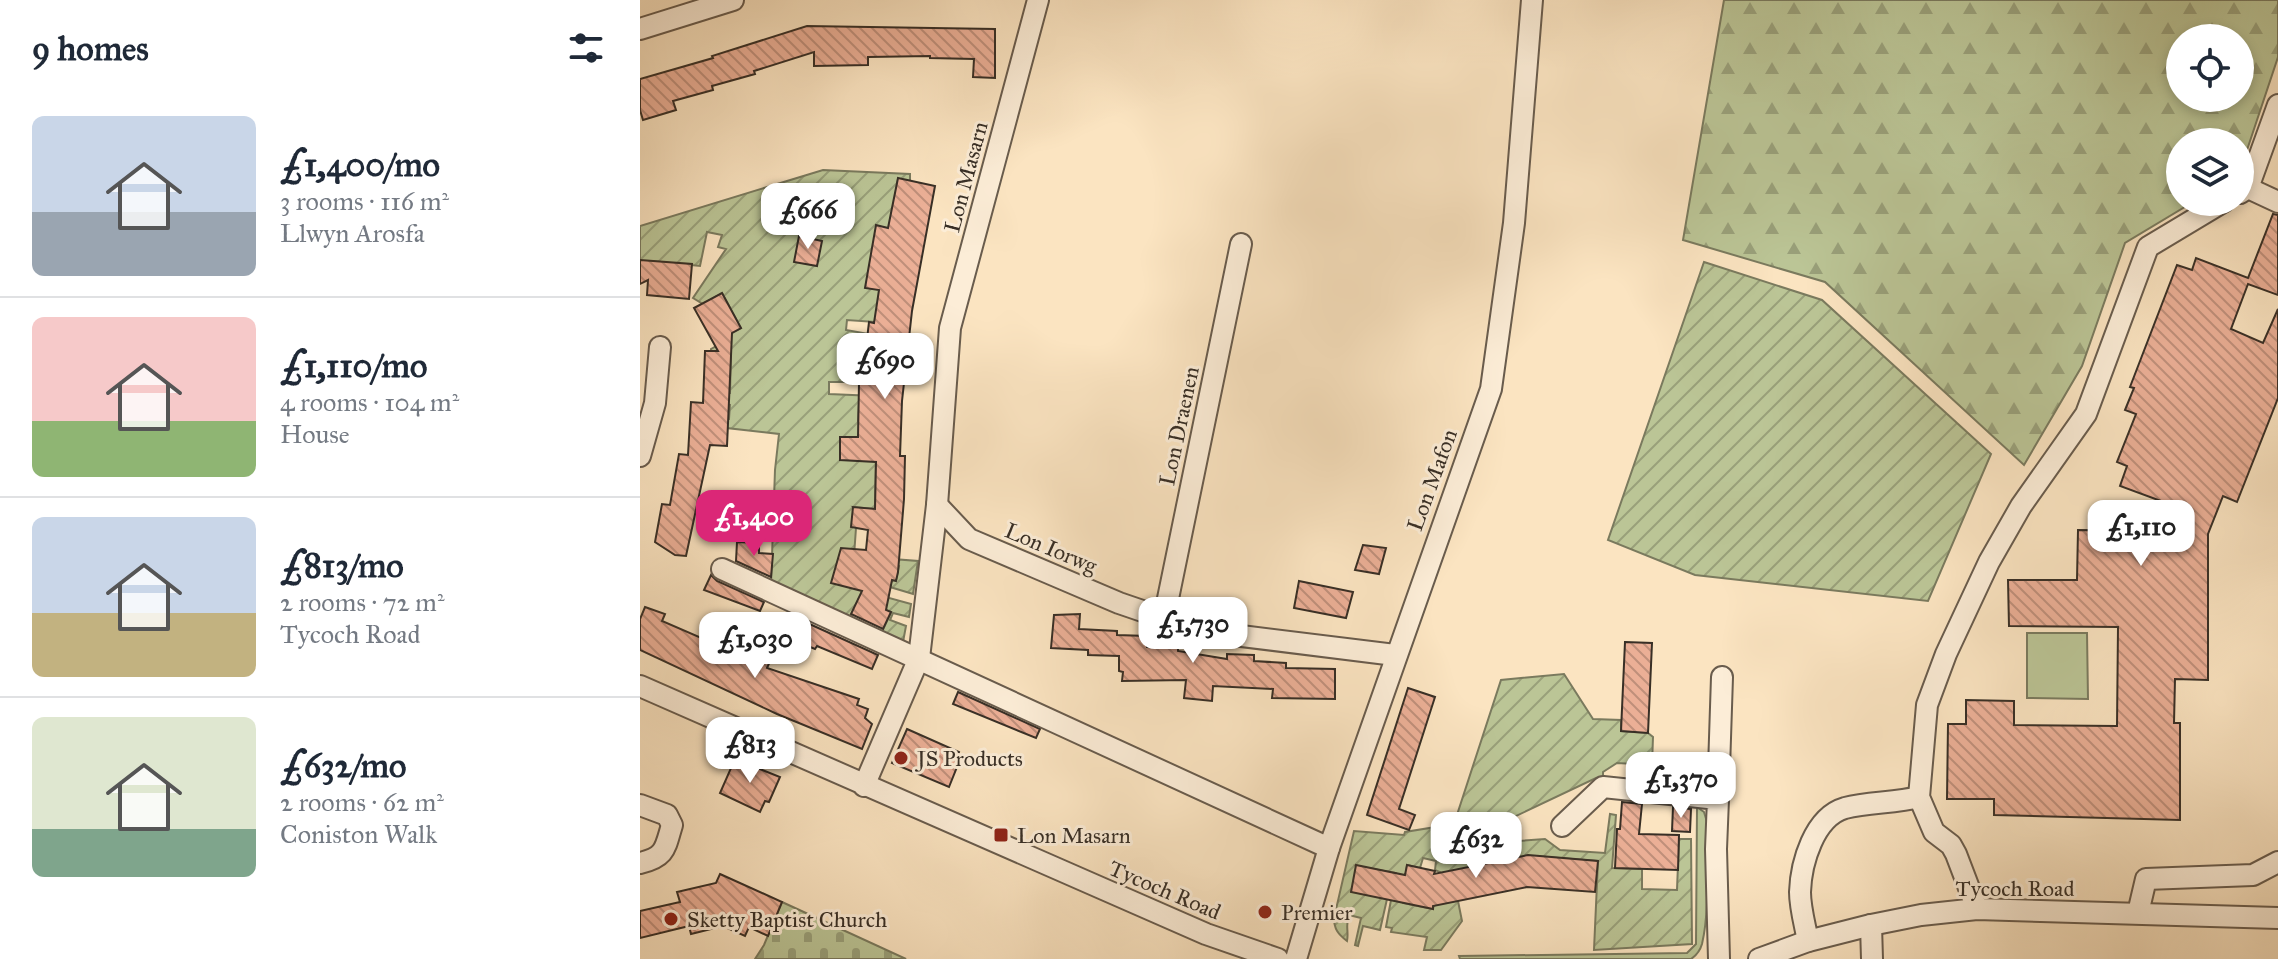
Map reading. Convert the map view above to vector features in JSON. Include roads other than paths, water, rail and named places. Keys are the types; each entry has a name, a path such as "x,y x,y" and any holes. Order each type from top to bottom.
{"street":[{"path":"640,29 733,0"},
{"name":"Lon Masarn","path":"864,786 919,658 937,505 950,328 1038,0"},
{"name":"Lon Mafon","path":"1296,959 1329,848 1395,655 1491,389 1514,223 1532,0"},
{"path":"2254,166 2278,105"},
{"path":"2254,194 2278,202"},
{"path":"1977,909 1956,854 1951,845 1934,832 1919,797 1927,705 1946,654 1989,562 2021,506 2086,414 2148,247 2200,216"},
{"name":"Lon Draenen","path":"1164,618 1241,244"},
{"path":"640,456 655,403 660,347"},
{"name":"Lon Iorwg","path":"937,505 969,539 1119,603 1201,631 1395,655"},
{"path":"722,569 1329,848"},
{"path":"1719,959 1716,849 1722,677"},
{"name":"Tycoch Road","path":"640,686 1206,934 1278,959"},
{"path":"1562,826 1603,787 1718,799"},
{"path":"1808,941 1800,894 1807,857 1825,819 1843,808 1919,797"},
{"path":"640,805 667,815 672,825 663,852 655,859 640,863"},
{"path":"2138,913 2146,879 2253,875 2278,862"},
{"name":"Tycoch Road","path":"1759,959 1808,941 1871,925 1921,915 1977,909 2278,918"},
{"path":"1871,925 1872,959"}],"place":[{"name":"JS Products","path":"901,758"},
{"name":"Lon Masarn","path":"1001,835"},
{"name":"Premier","path":"1265,912"},
{"name":"Sketty Baptist Church","path":"671,919"}]}
